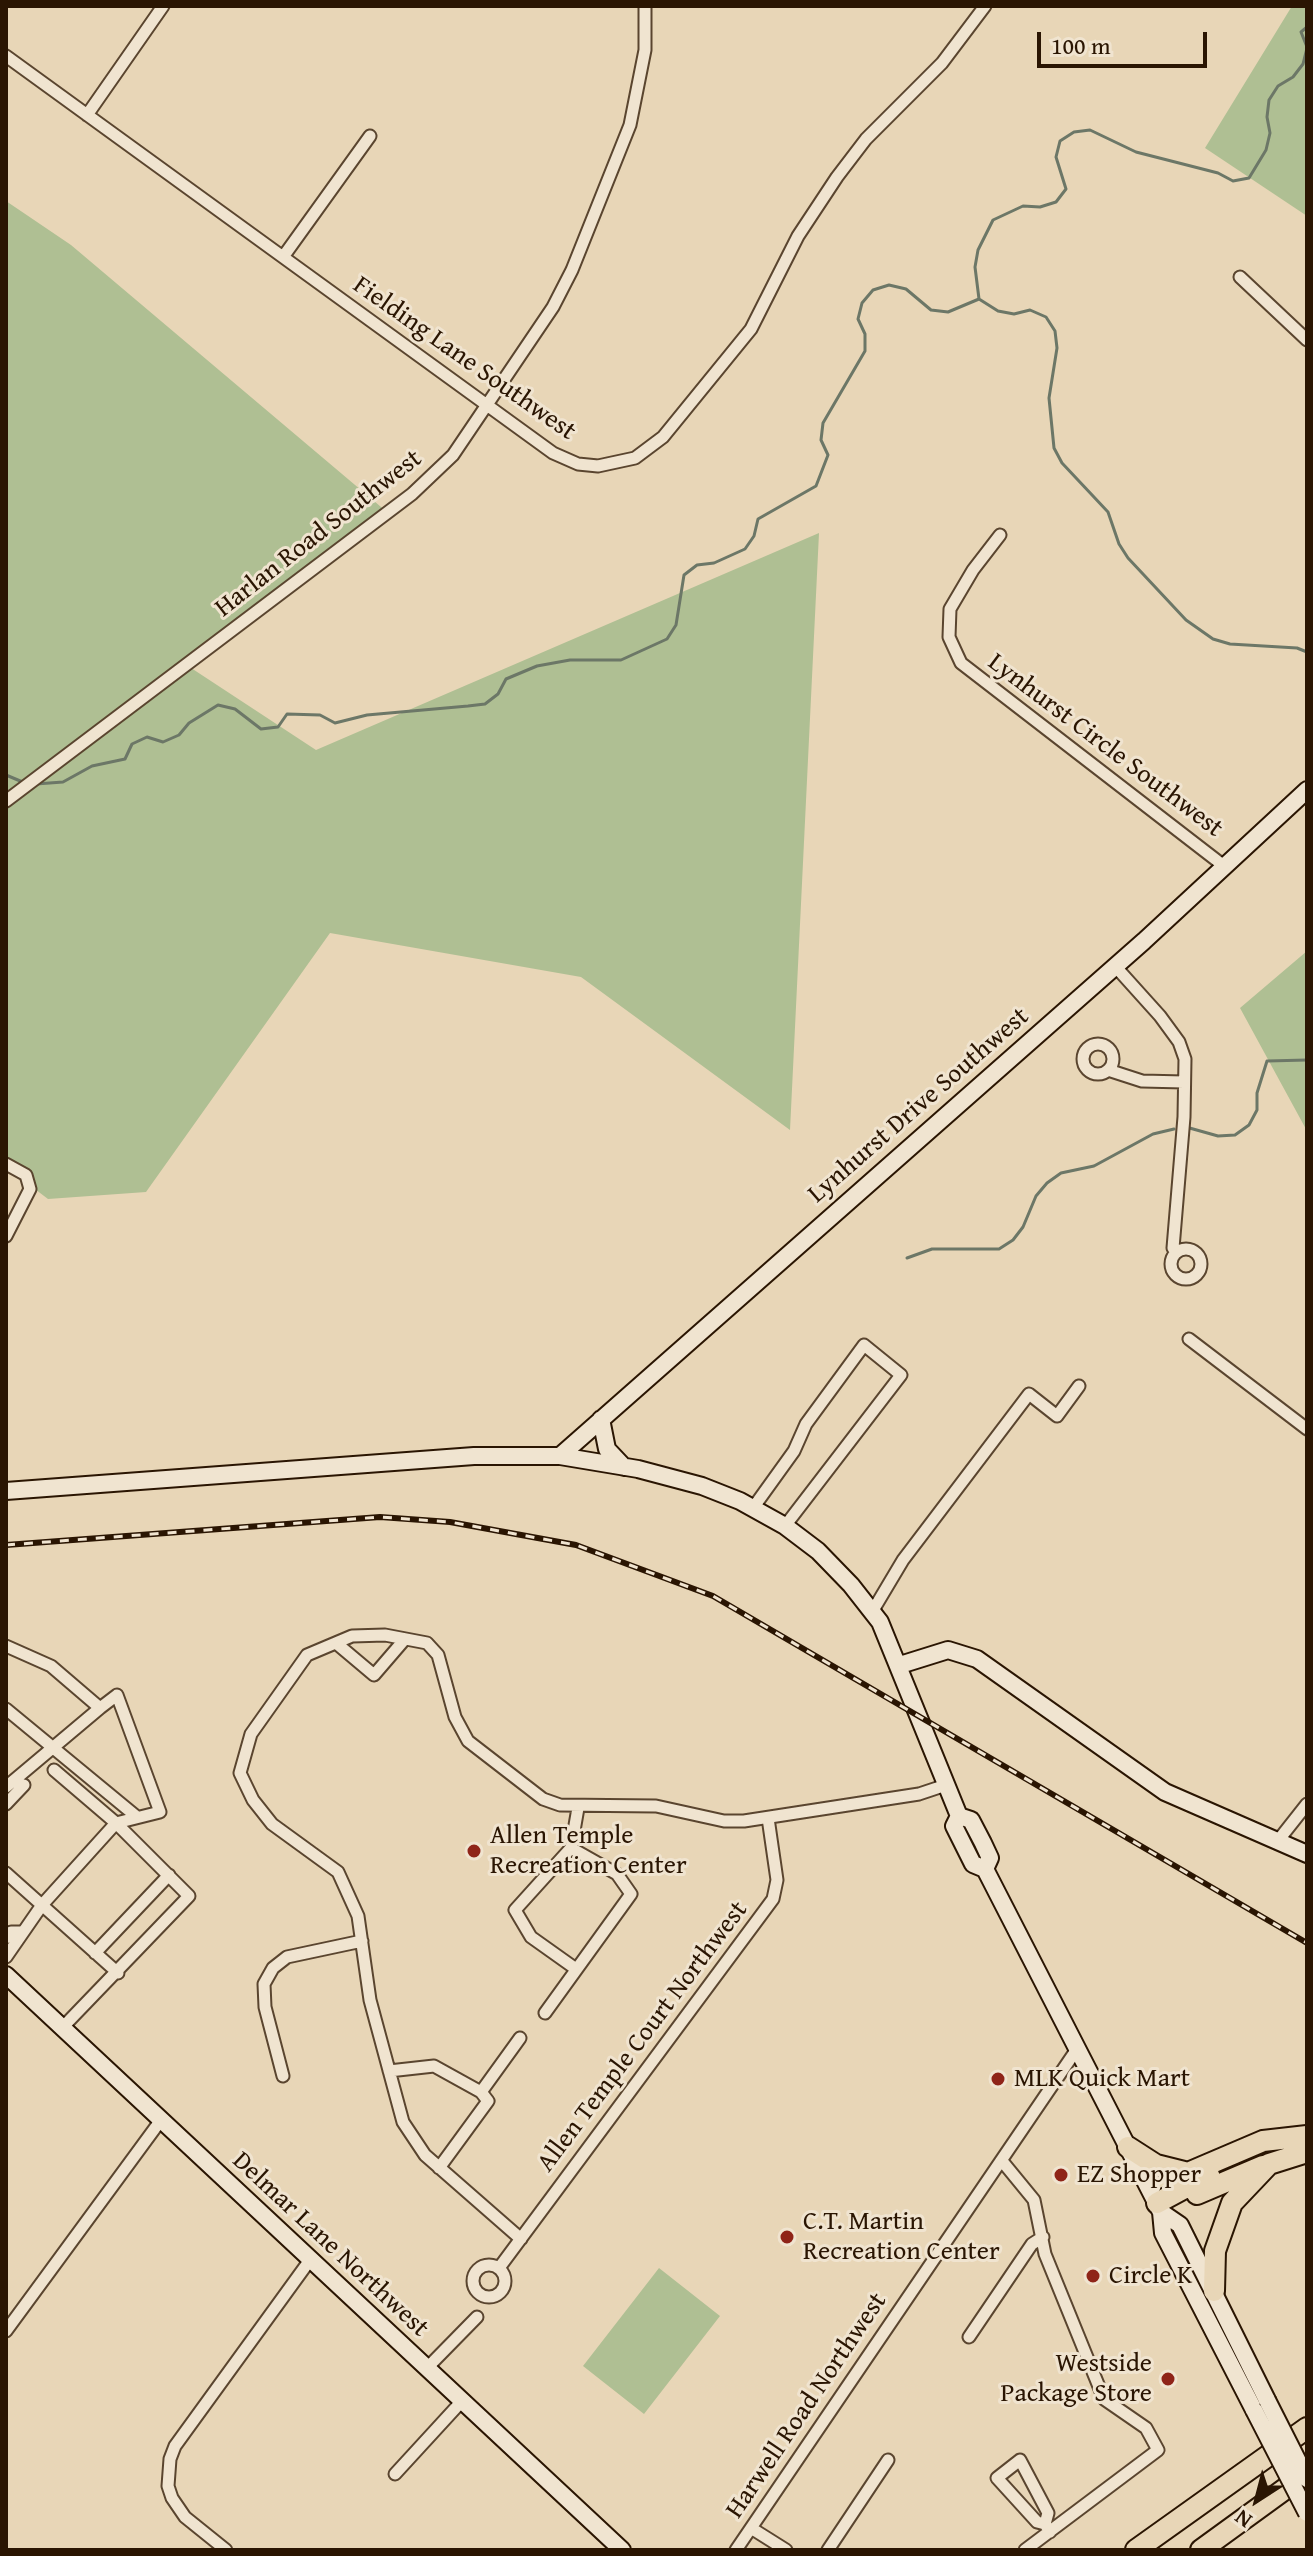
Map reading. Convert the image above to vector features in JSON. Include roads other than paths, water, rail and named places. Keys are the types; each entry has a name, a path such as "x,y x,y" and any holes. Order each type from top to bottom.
{"highway":[{"path":"1128,2147 1156,2165 1188,2173 1263,2141 1307,2138"},
{"path":"1159,2207 1234,2163 1307,2138"},
{"path":"1159,2207 1247,2170 1307,2152"},
{"path":"1214,2291 1215,2251 1224,2219 1242,2190 1269,2164"},
{"path":"1136,2550 1307,2428"},
{"path":"1191,2550 1307,2476"},
{"path":"1201,2550 1260,2507"}],"street":[{"path":"87,115 163,6"},
{"name":"Harlan Road Southwest","path":"6,801 412,494 453,455 488,406 572,270 618,153 640,85 645,50 645,6"},
{"name":"Fielding Lane Southwest","path":"6,56 553,453 578,464 615,465 652,447 751,329 798,236 837,177 866,139 942,63 985,6"},
{"path":"283,257 370,136"},
{"path":"1240,277 1307,340"},
{"name":"Lynhurst Circle Southwest","path":"1000,535 973,570 950,609 949,637 961,663 1224,866"},
{"name":"Lynhurst Drive Southwest","path":"560,1456 1115,966 1307,790"},
{"path":"1115,966 1179,1042 1185,1059 1173,1248 1176,1253"},
{"path":"1108,1070 1142,1081 1184,1082"},
{"path":"6,1164 26,1175 30,1189 6,1236"},
{"path":"1189,1339 1307,1429"},
{"path":"753,1508 794,1451 806,1424 864,1345 901,1375 785,1526"},
{"path":"872,1612 903,1560 1029,1394 1057,1416 1079,1386"},
{"path":"601,1419 607,1449 624,1467"},
{"path":"6,1491 463,1457 560,1456 624,1467 702,1486 785,1526 818,1551 872,1612 900,1665 959,1816 954,1826 959,1837 973,1864 985,1869 1159,2207 1163,2233 1260,2405 1307,2476"},
{"path":"521,2239 425,2155 403,2122 370,2000 358,1916 338,1872 272,1824 253,1800 240,1773 251,1734 307,1655 352,1636 427,1643 438,1655 455,1717 468,1741 543,1799 578,1808 644,1806 724,1821 768,1818 919,1794 946,1785"},
{"path":"336,1643 374,1675 405,1639"},
{"path":"6,1646 51,1666 100,1708"},
{"path":"900,1665 948,1650 977,1659 1165,1792 1307,1854"},
{"path":"6,1787 117,1695 160,1812 116,1823 42,1905 20,1932 20,1940 6,1957"},
{"path":"6,1709 55,1746 137,1817"},
{"path":"54,1770 116,1823 189,1896 62,2028"},
{"path":"6,1804 24,1785"},
{"path":"1277,1842 1307,1804"},
{"path":"576,1969 531,1937 515,1910 571,1848 578,1808"},
{"name":"Allen Temple Court Northwest","path":"499,2268 773,1899 777,1880 768,1818"},
{"path":"545,2013 631,1894 617,1874 571,1848"},
{"path":"6,1873 118,1973"},
{"path":"95,1953 169,1875"},
{"path":"6,1938 11,1932 20,1932"},
{"path":"283,2076 265,2007 264,1984 273,1968 287,1957 362,1941"},
{"name":"Delmar Lane Northwest","path":"6,1975 622,2550"},
{"path":"481,2092 520,2038"},
{"name":"Harwell Road Northwest","path":"736,2550 1077,2049"},
{"path":"389,2071 434,2066 481,2092 488,2101 439,2168"},
{"path":"6,2331 161,2120"},
{"path":"1002,2161 1034,2200 1061,2299 1104,2399 1146,2428 1158,2450 1048,2528 1025,2550"},
{"path":"1159,2207 1180,2225 1214,2291 1307,2513"},
{"path":"969,2337 1032,2244 1043,2237"},
{"path":"226,2550 185,2517 172,2498 168,2486 170,2459 175,2446 310,2260"},
{"path":"427,2368 477,2317"},
{"path":"395,2474 462,2401"},
{"path":"828,2550 888,2460"},
{"path":"1020,2460 1048,2513 1048,2528 1037,2522 997,2478 1020,2460"},
{"path":"751,2528 786,2550"}],"waterway":[{"path":"1307,27 1301,32 1307,47"},
{"path":"1307,48 1303,64 1293,77 1278,86 1269,100 1267,117 1270,133 1266,150 1249,178 1233,181 1218,173 1136,152 1090,130 1074,132 1060,141 1056,157 1066,189 1056,202 1040,207 1023,206 993,220 978,250 975,267 979,299 998,311 1014,314 1030,310 1046,317 1055,331 1057,348 1049,398 1054,448 1062,463 1108,512 1119,544 1128,558 1186,620 1213,639 1230,644 1297,648 1307,652"},
{"path":"36,784 63,782 92,766 125,759 132,744 147,737 163,742 179,735 189,723 218,705 235,709 261,729 278,727 287,714 320,715 335,723 367,715 485,704 498,694 506,679 537,666 570,660 621,660 667,639 676,625 684,575 697,565 714,563 745,549 754,536 758,519 816,486 828,455 821,440 823,423 865,351 865,334 858,319 862,303 873,290 889,285 906,289 931,310 948,312 979,299"},
{"path":"6,775 25,783"},
{"path":"1186,1127 1218,1136 1235,1135 1249,1125 1257,1110 1257,1093 1267,1061 1307,1060"},
{"path":"907,1258 932,1249 999,1249 1013,1240 1023,1227 1036,1196 1061,1173 1094,1166 1153,1134 1174,1129"}],"railway":[{"path":"6,1545 380,1517 450,1522 576,1545 713,1596 1307,1943"}],"place":[{"name":"Allen Temple Recreation Center","path":"474,1851"},
{"name":"MLK Quick Mart","path":"998,2079"},
{"name":"EZ Shopper","path":"1061,2175"},
{"name":"C.T. Martin Recreation Center","path":"787,2237"},
{"name":"Circle K","path":"1093,2276"},
{"name":"Westside Package Store","path":"1168,2379"}]}
